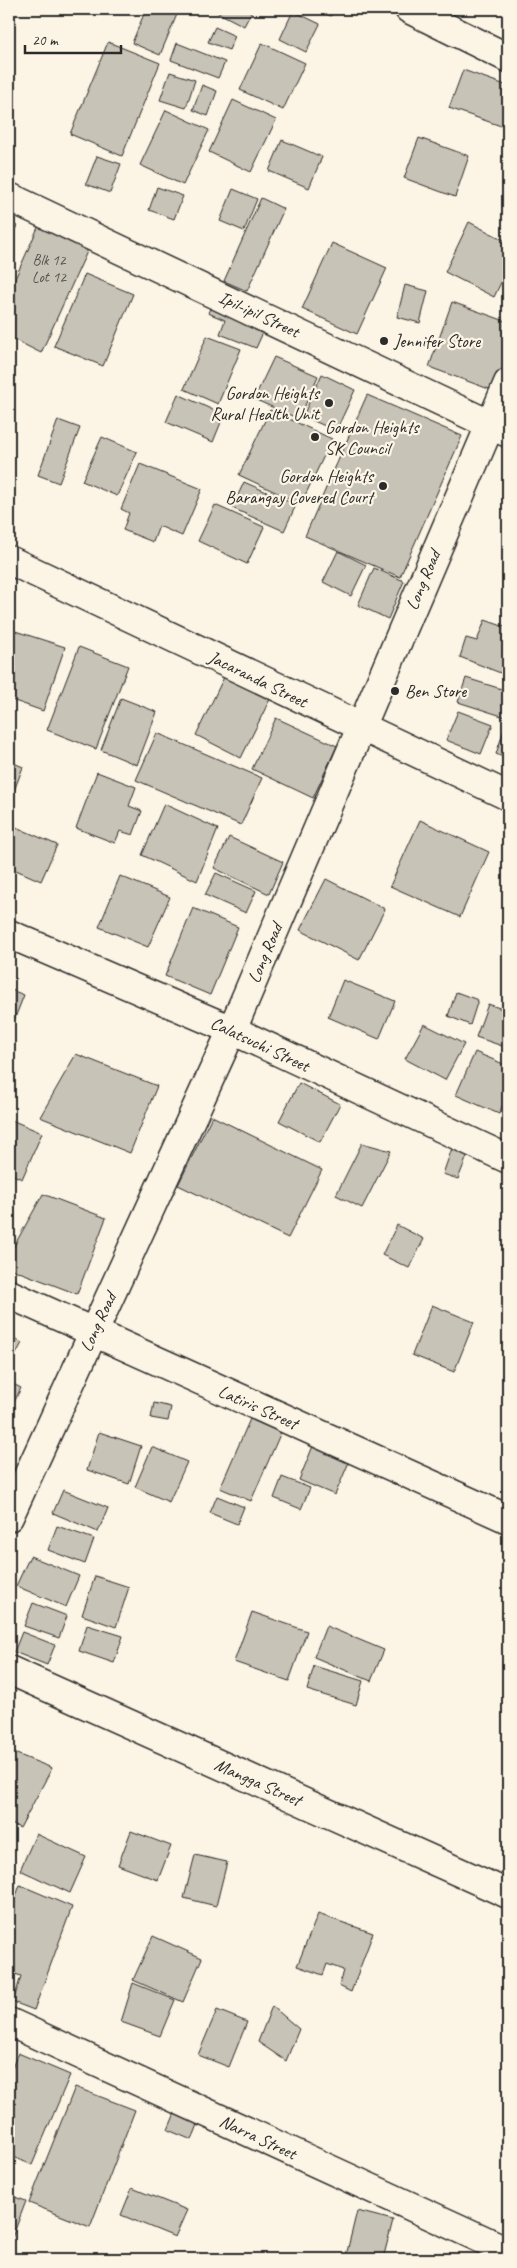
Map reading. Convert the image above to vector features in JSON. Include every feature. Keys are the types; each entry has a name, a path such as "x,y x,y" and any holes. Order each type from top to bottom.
{"street":[{"path":"408,9 508,58"},
{"name":"Ipil-ipil Street","path":"9,196 499,428"},
{"name":"Long Road","path":"9,1517 232,1030 360,728 499,428 508,383"},
{"name":"Jacaranda Street","path":"9,560 360,728 508,796"},
{"name":"Calatsuchi Street","path":"9,934 232,1030 508,1159"},
{"name":"Latiris Street","path":"9,1294 508,1519"},
{"name":"Mangga Street","path":"9,1670 508,1894"},
{"name":"Narra Street","path":"9,2022 508,2251"}],"building":[{"path":"146,9 170,9 178,12 160,55 132,43"},
{"path":"211,9 253,9 244,26"},
{"path":"315,9 334,9 331,16"},
{"path":"293,11 320,24 306,52 280,39"},
{"path":"215,27 235,36 229,50 208,42"},
{"path":"108,42 160,63 122,156 70,134"},
{"path":"177,43 225,62 218,78 171,60"},
{"path":"262,43 305,63 283,110 240,90"},
{"path":"463,70 508,86 508,115 504,127 449,108"},
{"path":"170,72 195,80 186,108 160,100"},
{"path":"202,85 217,91 208,116 193,110"},
{"path":"233,100 276,120 251,172 209,152"},
{"path":"166,110 209,130 183,185 140,165"},
{"path":"419,138 469,156 455,197 404,178"},
{"path":"282,140 322,157 309,188 269,171"},
{"path":"97,156 121,164 110,193 86,184"},
{"path":"157,187 183,196 174,219 149,210"},
{"path":"233,189 257,199 244,231 220,221"},
{"path":"261,198 284,209 247,291 224,281"},
{"path":"9,222 17,226 9,240"},
{"path":"469,222 508,242 508,268 494,297 445,272"},
{"path":"40,223 90,245 41,353 9,337 9,292"},
{"path":"332,243 387,268 357,334 302,309"},
{"path":"85,274 133,294 103,366 54,346"},
{"path":"405,285 428,291 420,323 397,317"},
{"path":"214,299 265,328 256,348 220,334 225,320 208,313"},
{"path":"452,302 508,322 508,361 497,392 429,367"},
{"path":"207,336 241,349 218,404 184,389"},
{"path":"274,357 318,376 299,419 254,399"},
{"name":"Gordon Heights Rural Health Unit","path":"322,374 355,390 336,431 303,416"},
{"path":"178,394 224,415 213,442 166,422"},
{"name":"Gordon Heights Barangay Covered Court","path":"367,395 462,436 400,577 305,536"},
{"path":"270,410 332,439 301,504 239,475"},
{"path":"58,420 80,428 59,483 38,475"},
{"path":"102,437 137,452 117,496 82,481"},
{"path":"140,464 202,489 182,536 159,526 153,542 123,530 129,513 121,509"},
{"path":"244,482 296,505 284,531 232,508"},
{"path":"215,505 264,527 247,564 198,541"},
{"path":"338,551 366,565 351,596 323,582"},
{"path":"374,568 404,581 388,619 358,605"},
{"path":"485,620 508,628 508,676 460,657 466,638 477,641"},
{"path":"9,629 65,647 43,711 9,699"},
{"path":"79,647 128,666 96,749 47,730"},
{"path":"225,675 271,697 241,758 196,735"},
{"path":"466,678 508,691 508,708 505,717 458,702"},
{"path":"121,698 157,712 137,765 101,750"},
{"path":"458,711 493,724 481,754 446,740"},
{"path":"276,718 337,746 313,798 252,769"},
{"path":"505,727 508,728 508,759 496,754"},
{"path":"157,733 262,778 241,825 136,780"},
{"path":"9,761 23,767 9,804"},
{"path":"97,772 136,787 129,806 142,811 133,835 120,831 115,843 76,828"},
{"path":"164,804 218,829 197,881 142,855"},
{"path":"420,820 489,852 460,917 390,886"},
{"path":"16,827 57,845 41,881 9,867 9,844"},
{"path":"229,837 283,862 269,894 214,868"},
{"path":"216,873 256,891 246,913 205,895"},
{"path":"120,876 170,897 148,947 99,927"},
{"path":"326,879 385,909 359,960 300,930"},
{"path":"193,908 238,927 210,995 165,976"},
{"path":"343,980 395,1001 379,1039 328,1017"},
{"path":"9,989 24,995 9,1033"},
{"path":"456,992 478,1000 470,1025 448,1016"},
{"path":"488,1004 508,1011 508,1048 476,1037"},
{"path":"424,1024 464,1044 445,1080 405,1059"},
{"path":"475,1052 508,1066 508,1092 499,1114 456,1095"},
{"path":"76,1054 157,1086 130,1153 40,1117"},
{"path":"299,1083 340,1104 320,1142 279,1121"},
{"path":"212,1116 322,1170 288,1238 178,1185"},
{"path":"9,1119 42,1133 22,1179 9,1173"},
{"path":"362,1143 391,1151 362,1208 336,1195"},
{"path":"452,1148 468,1154 458,1179 443,1174"},
{"path":"43,1194 106,1218 77,1294 9,1268 9,1255"},
{"path":"397,1225 424,1239 409,1268 382,1255"},
{"path":"432,1305 474,1322 454,1372 412,1355"},
{"path":"9,1336 22,1343 9,1367"},
{"path":"9,1382 21,1388 9,1412"},
{"path":"154,1403 171,1407 168,1421 151,1418"},
{"path":"250,1419 281,1432 251,1501 220,1488"},
{"path":"99,1432 141,1446 129,1484 87,1470"},
{"path":"313,1446 349,1462 335,1495 299,1480"},
{"path":"152,1447 187,1462 169,1502 135,1487"},
{"path":"282,1477 310,1488 301,1509 274,1498"},
{"path":"63,1490 108,1508 98,1532 53,1513"},
{"path":"217,1496 244,1507 237,1524 210,1513"},
{"path":"57,1526 94,1539 85,1564 48,1550"},
{"path":"30,1556 79,1576 66,1607 16,1586"},
{"path":"95,1576 129,1587 116,1627 82,1615"},
{"path":"33,1603 67,1616 59,1638 24,1626"},
{"path":"252,1612 307,1631 289,1681 234,1662"},
{"path":"87,1625 123,1636 114,1663 79,1651"},
{"path":"326,1626 384,1650 371,1681 314,1657"},
{"path":"22,1632 55,1645 47,1665 14,1652"},
{"path":"314,1666 363,1681 356,1705 307,1690"},
{"path":"9,1751 52,1768 20,1828 9,1823"},
{"path":"131,1831 171,1846 158,1880 118,1865"},
{"path":"36,1834 86,1857 70,1893 20,1870"},
{"path":"195,1855 227,1862 216,1906 184,1898"},
{"path":"20,1885 72,1907 34,2010 13,2002 21,1976 9,1972 9,1915"},
{"path":"318,1914 373,1933 351,1992 339,1986 343,1970 327,1964 323,1975 297,1966"},
{"path":"153,1936 202,1958 183,2002 133,1980"},
{"path":"133,1983 175,2000 160,2036 121,2022"},
{"path":"272,2006 299,2029 286,2061 258,2042"},
{"path":"217,2010 247,2022 229,2067 198,2055"},
{"path":"18,2053 70,2075 32,2165 9,2155 9,2075"},
{"path":"75,2087 135,2110 90,2227 29,2203"},
{"path":"175,2113 199,2122 192,2140 168,2130"},
{"path":"132,2188 187,2210 175,2237 121,2215"},
{"path":"9,2195 26,2201 9,2246"},
{"path":"357,2211 393,2220 383,2259 360,2259 346,2256"}],"place":[{"name":"Jennifer Store","path":"384,341"},
{"name":"Gordon Heights Rural Health Unit","path":"329,403"},
{"name":"Gordon Heights SK Council","path":"315,437"},
{"name":"Gordon Heights Barangay Covered Court","path":"383,486"},
{"name":"Ben Store","path":"395,691"}]}
